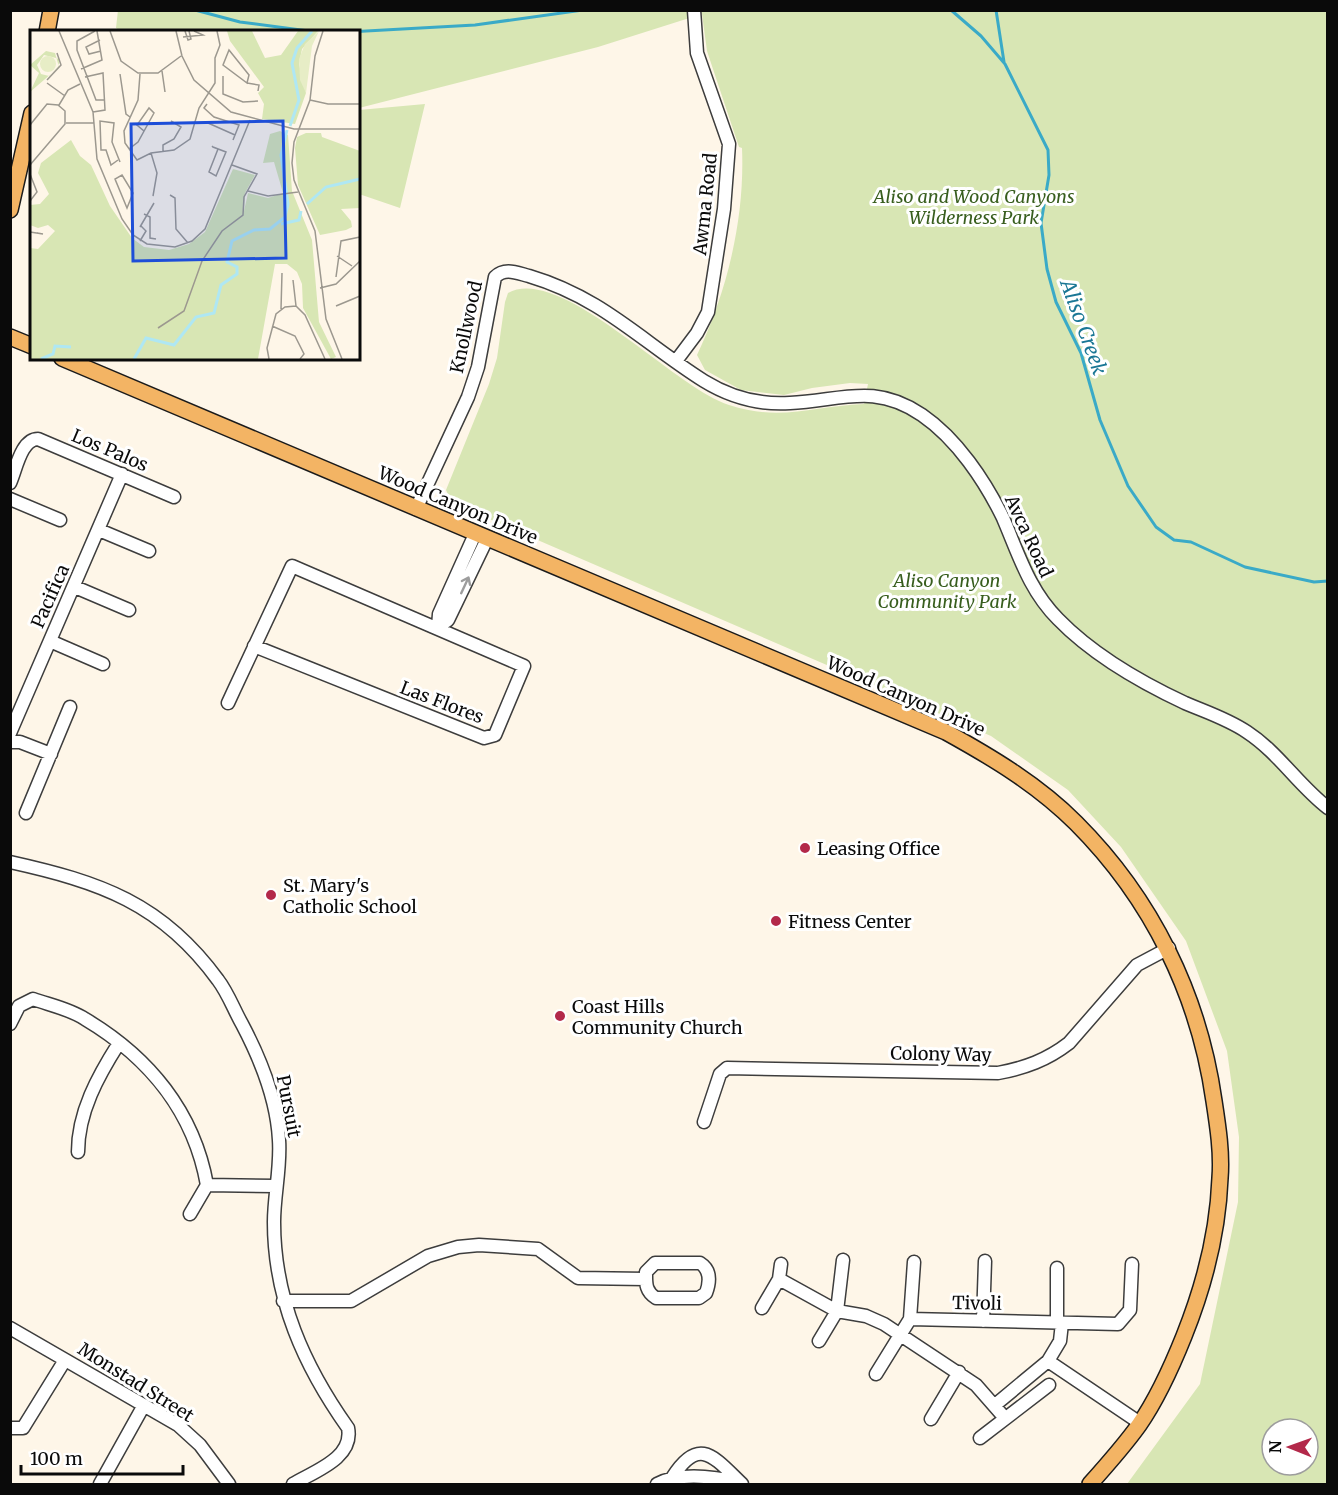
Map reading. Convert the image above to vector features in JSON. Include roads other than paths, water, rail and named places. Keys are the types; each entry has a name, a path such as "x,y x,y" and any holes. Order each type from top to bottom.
{"main road":[{"path":"47,30 51,10"},
{"path":"10,210 30,122"},
{"path":"10,338 30,345"},
{"name":"Wood Canyon Drive","path":"67,360 946,732 1004,764 1075,822 1107,856 1138,898 1169,948 1195,1018 1211,1078 1219,1134 1221,1177 1214,1231 1193,1313 1176,1356 1140,1423 1090,1485"}],"street":[{"name":"Awma Road","path":"676,361 697,333 708,312 730,167 728,135 699,59 694,15"},
{"name":"Knollwood","path":"416,509 468,397 478,367 495,277 504,271 512,271 586,298 676,361"},
{"name":"Avca Road","path":"676,361 719,389 745,399 789,403 840,395 863,395 902,404 923,416 952,443 983,484 1003,519 1025,573 1058,620 1105,658 1132,675 1187,704 1219,717 1261,742 1328,808"},
{"name":"Los Palos","path":"10,483 26,444 38,438 174,497"},
{"name":"Pacifica","path":"10,733 122,474"},
{"path":"10,499 60,519"},
{"path":"99,530 149,551"},
{"path":"438,627 438,614 481,537"},
{"name":"Las Flores","path":"228,703 254,646 292,566 524,666 495,735 484,738 254,646"},
{"path":"75,587 129,610"},
{"path":"50,641 103,664"},
{"path":"26,813 70,707"},
{"path":"10,742 20,742 51,754"},
{"name":"Pursuit","path":"10,862 70,875 116,893 156,916 191,947 219,982 265,1074 279,1141 275,1186 275,1256 283,1301 300,1347 348,1428 350,1439 346,1449 338,1456 293,1485"},
{"name":"Colony Way","path":"704,1122 720,1074 726,1068 998,1073 1030,1066 1057,1053 1069,1043 1137,965 1169,948"},
{"path":"10,1024 19,1006 33,999 84,1018 119,1043 150,1072 179,1107 199,1149 207,1185 190,1214"},
{"path":"78,1152 78,1134 92,1092 100,1073 119,1043"},
{"path":"207,1185 275,1186"},
{"path":"283,1301 351,1301 428,1256 458,1247 479,1245 538,1249 578,1278 646,1279"},
{"path":"819,1341 837,1311 843,1260"},
{"path":"983,1321 985,1261"},
{"path":"876,1374 910,1319 914,1262"},
{"path":"655,1263 700,1263 706,1266 709,1285 706,1293 699,1298 656,1298 646,1288 646,1279 646,1272 655,1263"},
{"path":"762,1308 778,1280 782,1264"},
{"name":"Tivoli","path":"910,1319 1118,1324 1130,1310 1132,1264"},
{"path":"995,1405 1048,1361 1060,1341 1057,1268"},
{"path":"778,1280 837,1311 866,1316 899,1334 976,1385 1004,1417"},
{"name":"Monstad Street","path":"10,1328 178,1425 200,1445 229,1485"},
{"path":"10,1428 23,1428 65,1360"},
{"path":"1048,1361 1140,1423"},
{"path":"931,1419 959,1372"},
{"path":"980,1438 1004,1417 1049,1385"},
{"path":"100,1485 144,1405"},
{"path":"672,1478 682,1461 700,1452 709,1454 743,1484"},
{"path":"657,1485 672,1478 743,1484"}],"waterway":[{"name":"Aliso Creek","path":"195,10 240,22 301,30"},
{"name":"Aliso Creek","path":"360,31 475,25 583,10"},
{"name":"Aliso Creek","path":"951,10 981,36 1005,64 1048,150 1049,175 1041,223 1047,269 1056,302 1081,353 1100,420 1128,486 1156,527 1174,540 1191,542 1245,567 1314,582 1328,581"},
{"path":"996,10 1004,62"}],"place":[{"name":"Leasing Office","path":"805,848"},
{"name":"St. Mary's Catholic School","path":"271,895"},
{"name":"Fitness Center","path":"776,921"},
{"name":"Coast Hills Community Church","path":"560,1016"}],"park label":[{"name":"Aliso and Wood Canyons Wilderness Park","path":"974,206"},
{"name":"Aliso Canyon Community Park","path":"947,590"}]}
